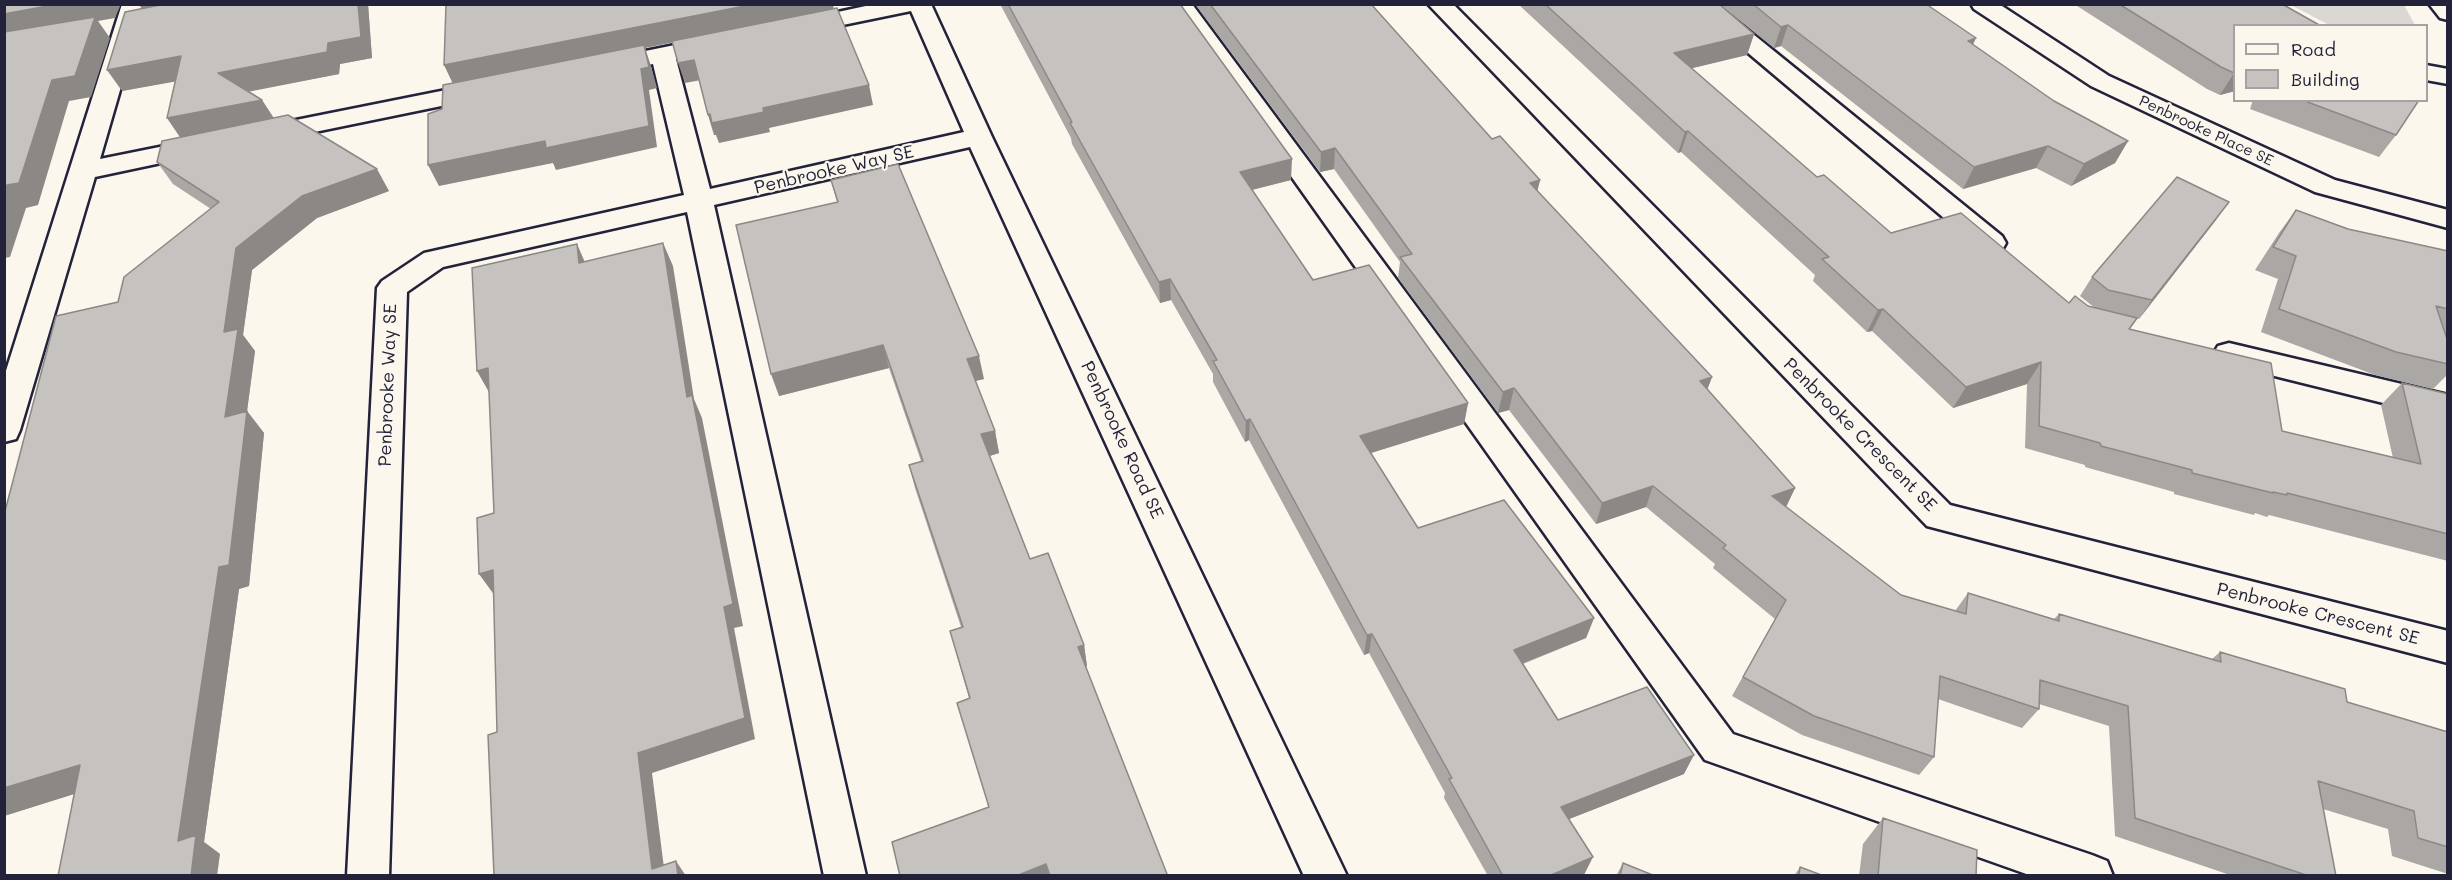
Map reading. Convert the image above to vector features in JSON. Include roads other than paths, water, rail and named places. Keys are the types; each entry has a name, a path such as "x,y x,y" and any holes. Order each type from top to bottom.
{"street":[{"path":"777,32 912,4"},
{"name":"Penbrooke Road SE","path":"919,4 979,137 1326,876"},
{"path":"1180,4 1719,747 2092,876"},
{"name":"Penbrooke Crescent SE","path":"1439,4 1939,516 2448,647"},
{"path":"1701,4 2012,259"},
{"name":"Penbrooke Place SE","path":"1982,4 2100,81 2314,181 2448,219"},
{"path":"2440,4 2448,13"},
{"path":"4,430 129,21"},
{"path":"582,71 743,38"},
{"path":"663,54 699,201 845,876"},
{"path":"2428,72 2448,77"},
{"path":"82,171 512,85"},
{"name":"Penbrooke Way SE","path":"368,876 392,288 434,260 979,137"},
{"path":"2198,346 2448,407"}]}
